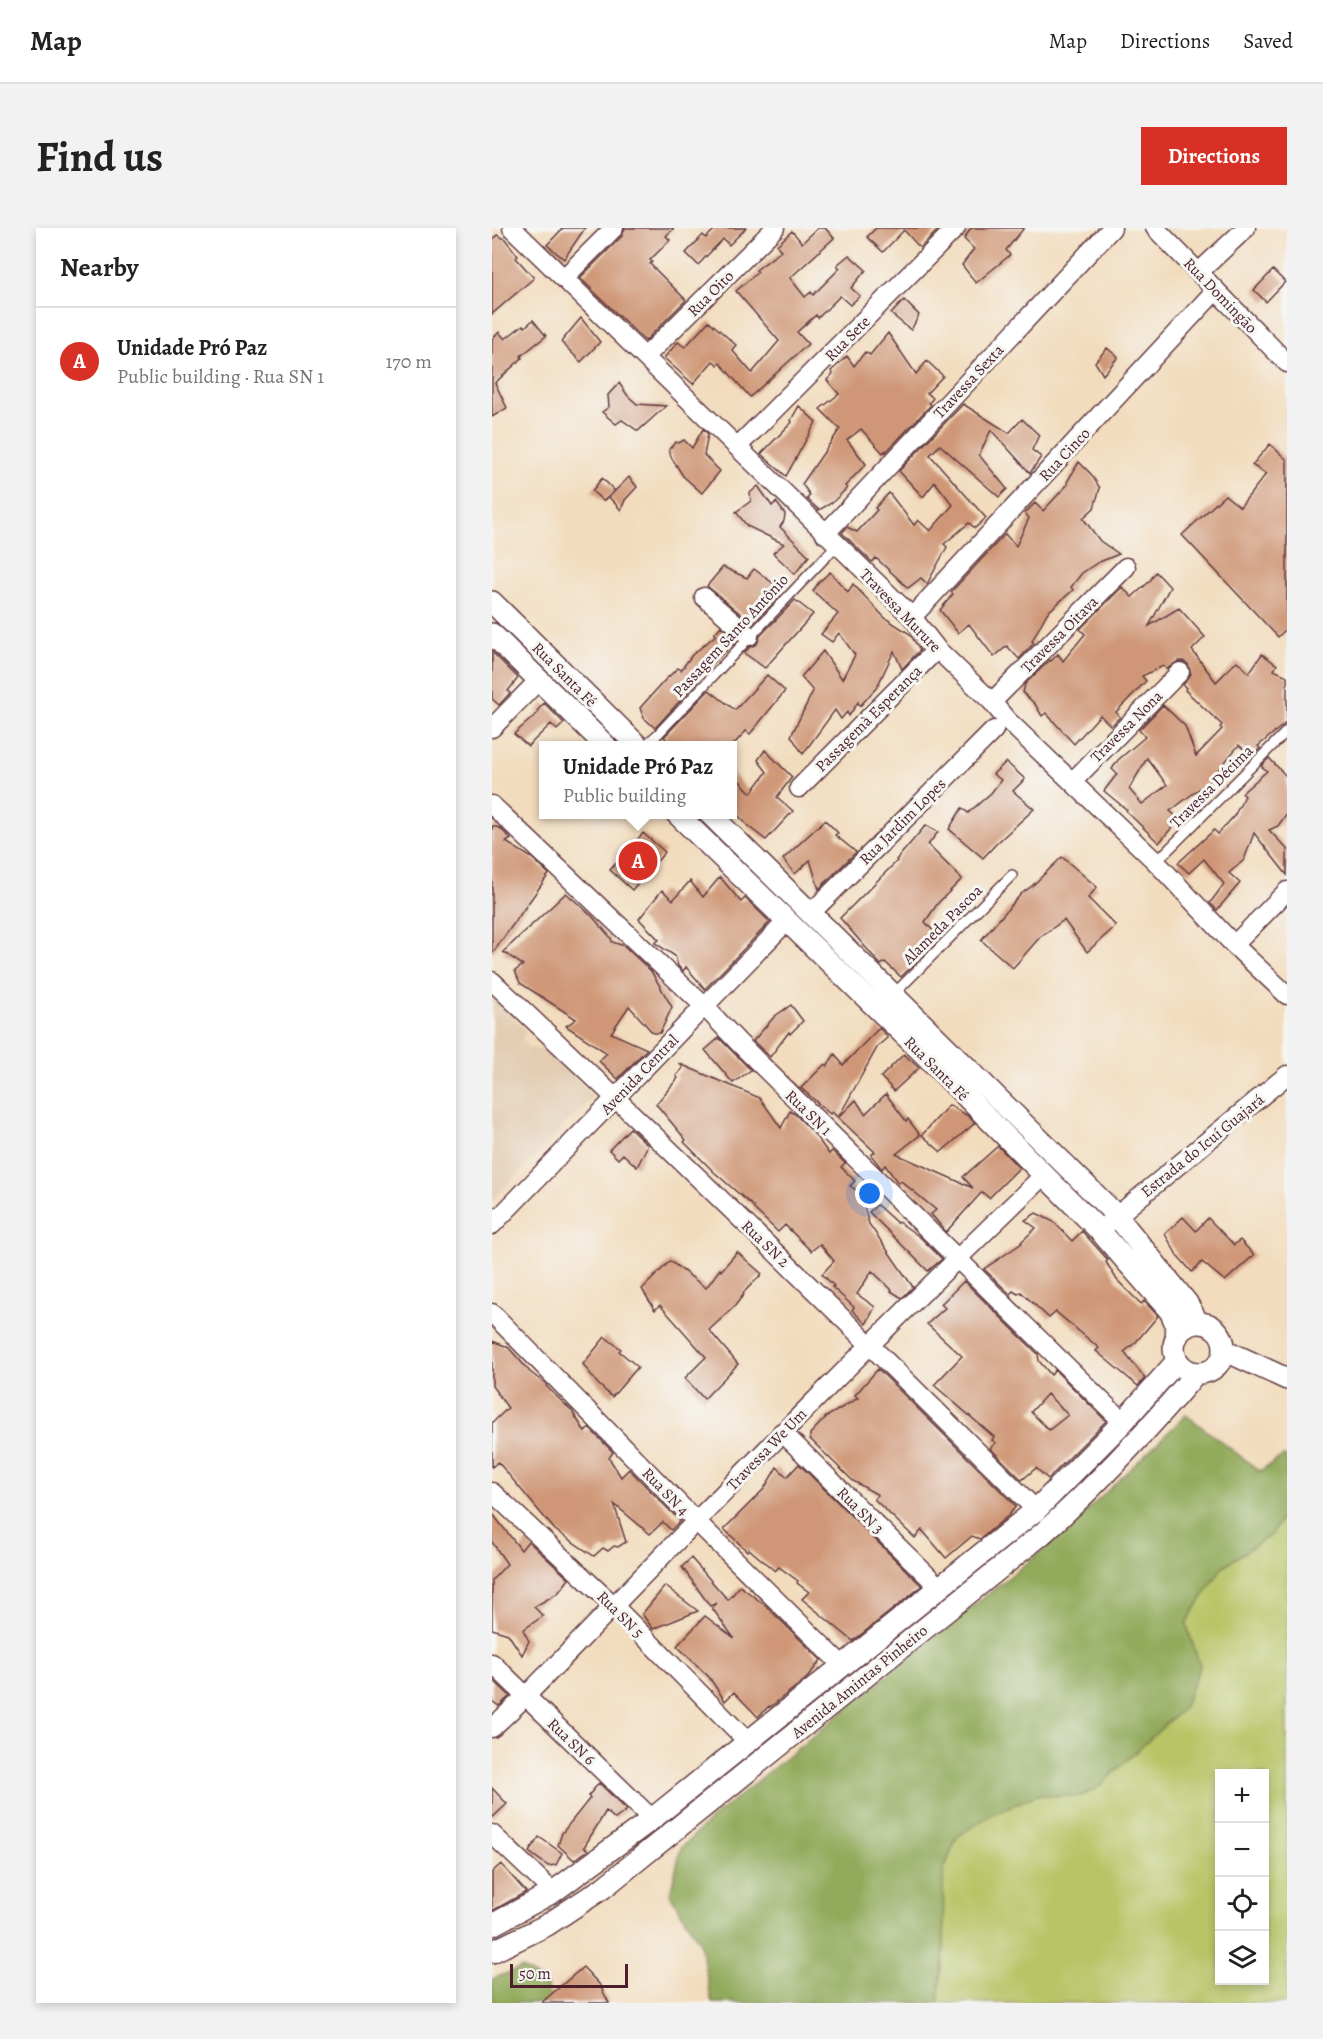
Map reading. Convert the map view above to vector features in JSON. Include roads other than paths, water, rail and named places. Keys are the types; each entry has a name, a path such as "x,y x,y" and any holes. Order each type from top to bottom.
{"street":[{"name":"Travessa Murure","path":"512,228 912,617 937,649 992,702 1006,719 1156,862 1234,945 1287,995"},
{"path":"564,278 614,228"},
{"name":"Rua Oito","path":"645,357 775,228"},
{"name":"Rua Sete","path":"737,447 956,228"},
{"name":"Travessa Sexta","path":"831,540 1112,228"},
{"name":"Rua Domingão","path":"1155,228 1287,363"},
{"path":"1199,272 1246,228"},
{"name":"Rua Cinco","path":"912,617 1216,290"},
{"name":"Travessa Oitava","path":"992,702 1126,567"},
{"path":"704,597 749,636"},
{"name":"Rua Santa Fé","path":"492,602 633,741"},
{"name":"Rua Santa Fé","path":"492,634 601,741"},
{"name":"Passagemà Esperança","path":"799,788 937,649"},
{"name":"Travessa Nona","path":"1072,781 1180,672"},
{"path":"492,728 539,680"},
{"name":"Rua Jardim Lopes","path":"811,913 994,730"},
{"name":"Rua SN 1","path":"492,805 704,1006 1123,1422"},
{"name":"Rua Santa Fé","path":"681,819 922,1053 1100,1231 1170,1311 1175,1322 1177,1337"},
{"name":"Rua Santa Fé","path":"715,819 1116,1215 1187,1303 1198,1323"},
{"path":"1234,945 1287,891"},
{"name":"Avenida Central","path":"492,1226 786,922"},
{"name":"Rua SN 2","path":"492,981 870,1344 1036,1510"},
{"path":"922,1053 939,1038"},
{"name":"Estrada do Icuí Guajará","path":"1100,1231 1116,1215 1287,1075"},
{"name":"Travessa We Um","path":"492,1728 526,1696 782,1432 1044,1175"},
{"name":"Rua SN 4","path":"492,1313 696,1521 843,1666"},
{"path":"1198,1323 1214,1328 1224,1342 1224,1350 1218,1365 1212,1370 1196,1373 1182,1367 1174,1353 1177,1337 1189,1325 1198,1323"},
{"path":"1224,1350 1287,1379"},
{"name":"Avenida Amintas Pinheiro","path":"492,1925 553,1892 652,1819 1036,1510 1123,1422 1177,1361"},
{"name":"Avenida Amintas Pinheiro","path":"492,1952 547,1926 603,1888 1042,1534 1136,1441 1196,1373"},
{"name":"Rua SN 3","path":"782,1432 940,1588"},
{"name":"Rua SN 5","path":"492,1492 614,1606 747,1741"},
{"name":"Rua SN 6","path":"492,1663 652,1819"},
{"path":"492,1833 553,1892"}],"lane":[{"name":"Passagem Santo Antônio","path":"650,741 749,636 831,540"},
{"name":"Travessa Décima","path":"1156,862 1287,732"},
{"name":"Alameda Pascoa","path":"894,994 1012,875"}],"place":[{"name":"Unidade Pró Paz","path":"638,861"}]}
